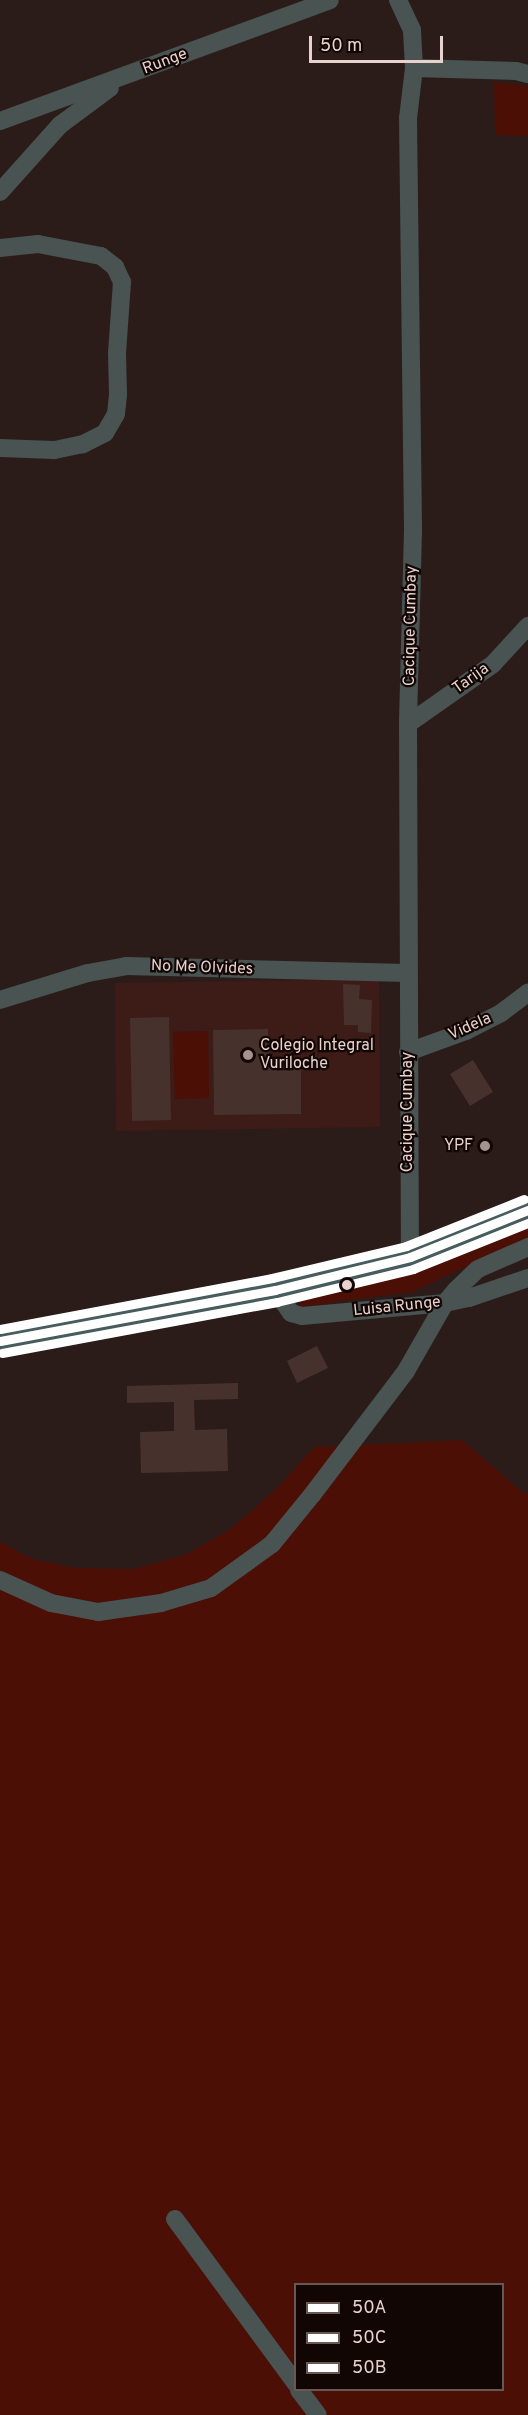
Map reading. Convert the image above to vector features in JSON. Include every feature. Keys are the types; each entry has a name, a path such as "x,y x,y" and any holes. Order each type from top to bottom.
{"main road":[{"path":"0,1341 81,1328 275,1290 410,1257 528,1210"}],"street":[{"name":"Runge","path":"0,121 126,77 330,0"},
{"name":"Cacique Cumbay","path":"398,0 412,30 414,68 408,118 413,519 408,724 410,1257"},
{"path":"414,68 516,71 528,74"},
{"path":"0,192 60,125 126,77"},
{"path":"0,248 38,244 101,256 116,267 122,282 116,414 105,433 82,444 54,450 0,448"},
{"name":"Tarija","path":"408,724 492,664 528,626"},
{"name":"No Me Olvides","path":"0,1000 88,973 126,966 408,973"},
{"name":"Videla","path":"408,1052 466,1031 501,1013 528,993"},
{"path":"0,1581 51,1603 98,1612 161,1604 211,1588 272,1544 306,1503 406,1371 445,1303 478,1269 528,1247"},
{"name":"Luisa Runge","path":"275,1290 291,1313 302,1316 445,1303 470,1298 528,1278"},
{"path":"175,2219 294,2381"},
{"path":"301,2391 318,2415"}],"shaded area":[{"path":"494,82 528,86 528,136 495,135"},
{"name":"Colegio Integral Vuriloche","path":"379,979 380,1127 116,1131 115,983"},
{"path":"208,1031 209,1098 175,1099 173,1032"},
{"path":"528,1224 528,1238 412,1292 299,1307 301,1298 423,1268"},
{"path":"462,1440 522,1492 528,1494 528,2415 0,2415 0,1542 32,1559 76,1568 133,1569 187,1554 232,1528 279,1486 314,1447"}],"building":[{"path":"343,984 360,985 359,999 372,1000 371,1033 358,1032 358,1025 344,1025"},
{"path":"169,1017 171,1120 132,1121 130,1018"},
{"path":"268,1029 269,1066 301,1065 301,1114 214,1115 213,1030"},
{"path":"473,1060 493,1092 470,1106 450,1074"},
{"path":"317,1346 328,1368 297,1383 287,1361"},
{"path":"238,1383 238,1399 194,1400 195,1430 227,1429 228,1471 141,1473 140,1432 174,1431 174,1402 127,1403 127,1386"}],"transit line":[{"name":"50B","path":"0,1329 272,1278 406,1246 524,1199"},
{"name":"50A","path":"0,1341 275,1290 410,1257 528,1210"},
{"name":"50C","path":"2,1353 277,1302 413,1269 528,1223"}],"place":[{"name":"Colegio Integral Vuriloche","path":"248,1055"},
{"name":"YPF","path":"485,1146"}]}
